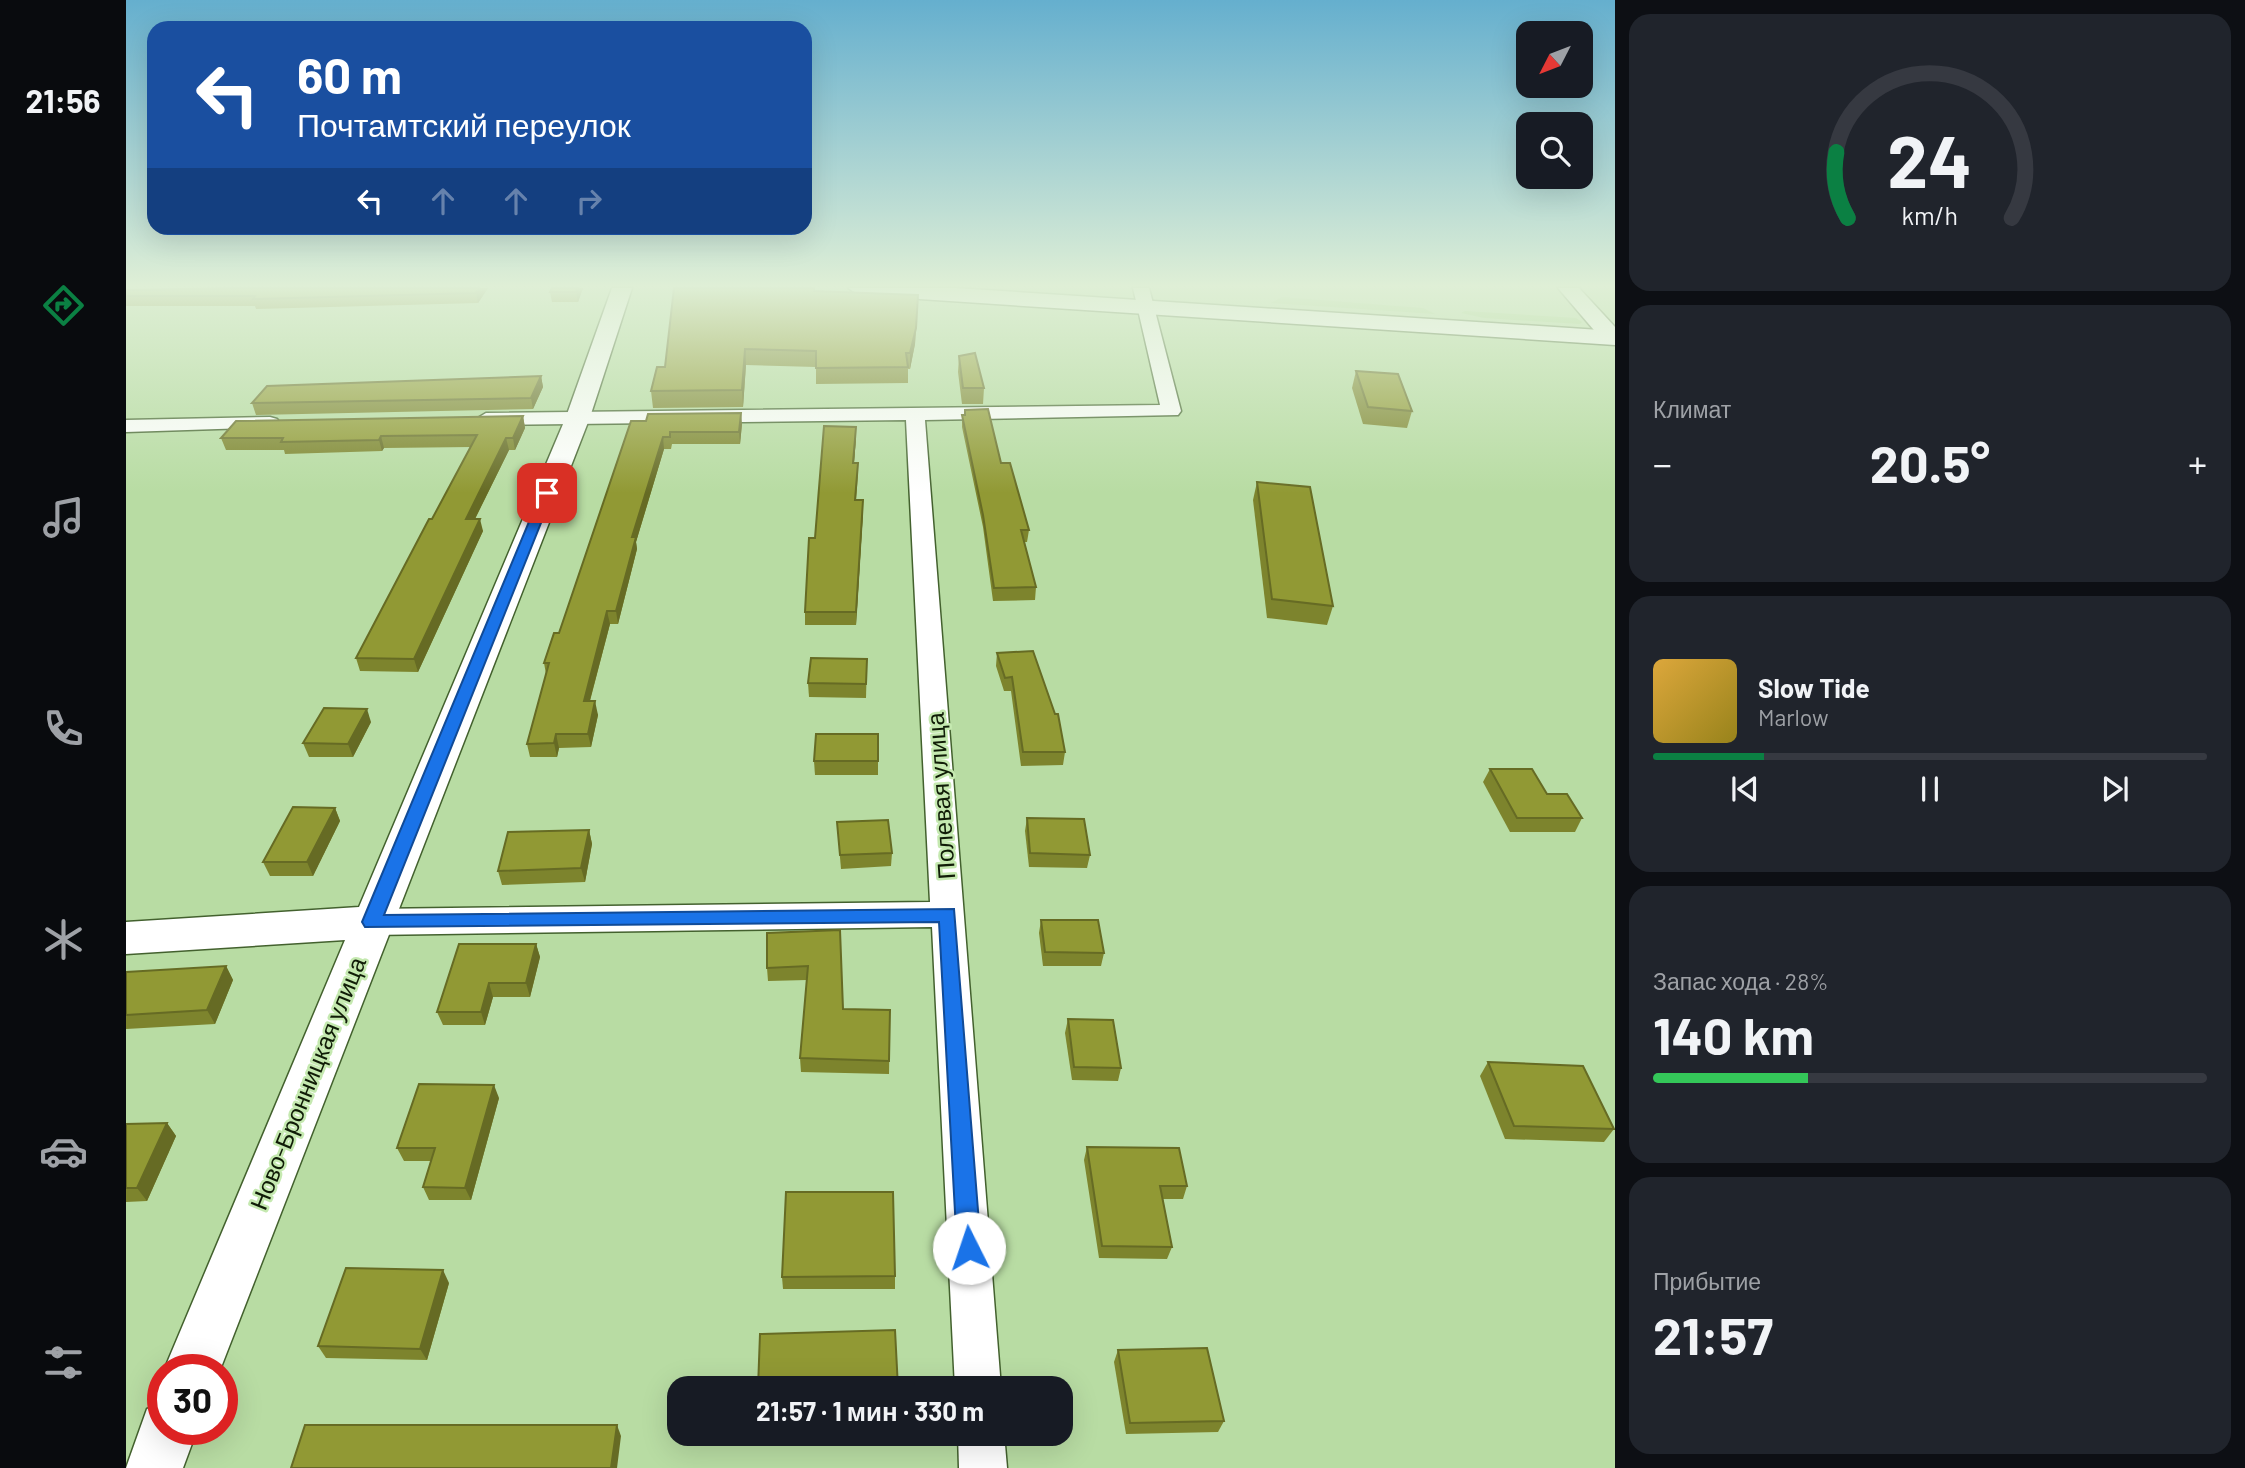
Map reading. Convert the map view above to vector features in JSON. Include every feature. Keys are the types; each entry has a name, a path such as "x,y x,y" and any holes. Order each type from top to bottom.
{"street":[{"name":"Ново-Бронницкая улица","path":"198,1354 371,922 578,417 599,357"},
{"path":"468,419 1171,411 1158,357"},
{"name":"Полевая улица","path":"915,413 977,1376"},
{"path":"126,426 290,423"},
{"path":"126,938 371,922 947,914"},
{"path":"153,1468 162,1445"},
{"path":"982,1446 983,1468"}],"building":[{"path":"666,357 744,357 742,390 651,391 657,367 665,367"},
{"path":"816,357 907,357 908,367 816,368"},
{"path":"959,357 976,357 984,388 963,388"},
{"path":"1356,371 1398,374 1412,411 1368,407"},
{"path":"541,376 531,398 252,403 267,386"},
{"path":"988,409 1001,463 1010,463 1029,530 1021,530 1036,587 994,588 983,515 962,415 965,415 965,410"},
{"path":"741,413 739,432 670,432 670,437 663,437 632,537 636,537 616,611 607,611 584,701 595,701 588,734 556,734 554,743 527,744 549,663 544,663 554,633 559,633 631,421 646,421 648,414"},
{"path":"523,416 513,438 506,438 466,519 480,519 414,659 356,658 429,519 432,519 477,435 381,436 379,440 281,442 283,438 221,438 236,421"},
{"path":"824,426 856,427 853,463 858,463 855,500 863,500 856,612 805,612 809,538 815,538"},
{"path":"1257,482 1310,487 1333,606 1272,599"},
{"path":"1033,651 1055,714 1058,714 1065,752 1023,752 1012,677 1005,678 997,653"},
{"path":"811,658 867,659 866,684 808,683"},
{"path":"324,708 367,709 348,744 303,743"},
{"path":"816,734 878,734 878,761 814,761"},
{"path":"1490,769 1532,769 1547,794 1567,794 1582,818 1517,818"},
{"path":"293,807 335,808 307,862 263,862"},
{"path":"1027,818 1084,819 1090,855 1030,853"},
{"path":"888,820 892,853 840,855 837,822"},
{"path":"589,830 581,868 498,871 508,832"},
{"path":"1041,920 1098,920 1104,953 1045,952"},
{"path":"840,930 843,1009 890,1010 889,1061 800,1058 808,966 767,968 767,933"},
{"path":"459,944 536,944 526,983 489,983 481,1012 437,1012"},
{"path":"226,966 207,1010 126,1015 126,972"},
{"path":"1068,1019 1113,1020 1121,1068 1074,1067"},
{"path":"1488,1062 1583,1066 1614,1129 1514,1126"},
{"path":"419,1084 494,1085 465,1188 423,1187 435,1148 397,1148"},
{"path":"167,1123 137,1188 126,1188 126,1124"},
{"path":"1087,1147 1179,1148 1187,1186 1160,1186 1172,1247 1102,1246"},
{"path":"786,1192 893,1192 895,1276 782,1277"},
{"path":"346,1268 443,1270 420,1349 318,1346"},
{"path":"895,1330 897,1376 758,1376 760,1334"},
{"path":"1207,1348 1224,1421 1130,1423 1118,1350"},
{"path":"305,1425 617,1425 611,1468 291,1468"}],"route":[{"path":"547,493 371,922 947,914 969,1248"}]}
